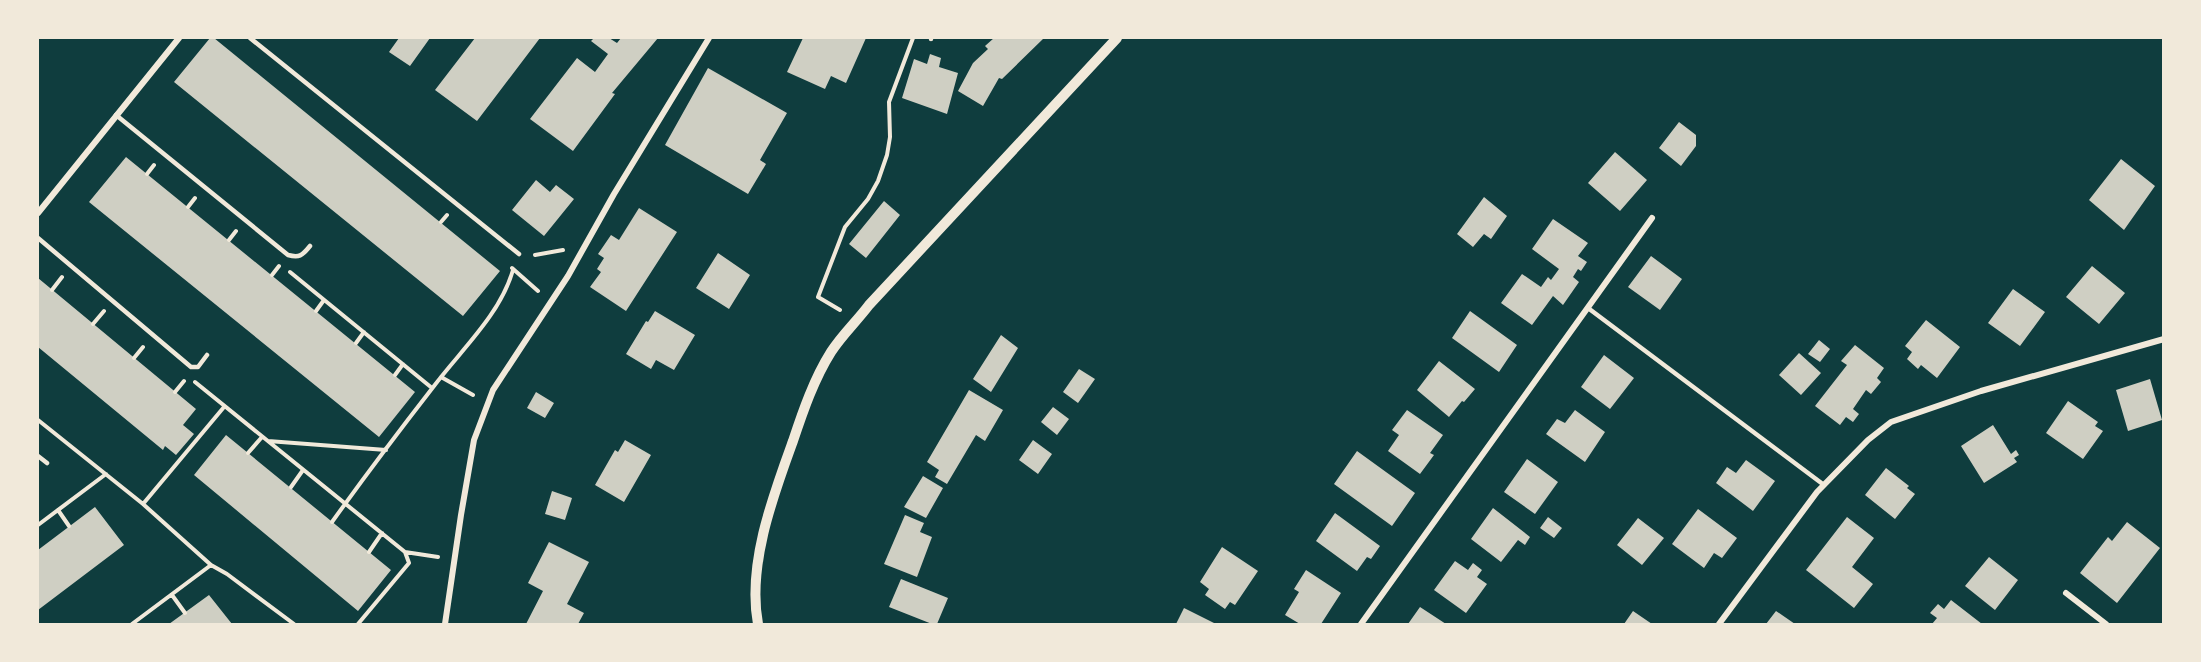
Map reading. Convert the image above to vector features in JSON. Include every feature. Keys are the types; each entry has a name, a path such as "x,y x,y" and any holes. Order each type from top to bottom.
{"street":[{"path":"38,213 179,38"},
{"path":"445,624 474,440 493,390 568,276 614,194 709,38"},
{"path":"758,624 755,607 759,563 772,500 806,403 831,352 869,305 1117,38"},
{"path":"1361,624 1652,218"},
{"path":"1719,624 1824,485 1868,440 1891,422 1981,392 2163,339"},
{"path":"2066,593 2106,624"}],"lane":[{"path":"250,38 519,254"},
{"path":"116,115 288,255 298,258 310,246"},
{"path":"38,238 191,367 198,367 207,355"},
{"path":"1588,308 1824,485"},
{"path":"38,456 47,463"}],"path":[{"path":"848,315 818,297 845,227 868,199 878,181 887,155 890,137 890,102 913,38"},
{"path":"147,174 156,163"},
{"path":"188,207 196,196"},
{"path":"228,240 237,229"},
{"path":"532,255 563,250"},
{"path":"272,275 280,264"},
{"path":"332,522 498,305 509,284 513,270 538,291"},
{"path":"52,290 65,274"},
{"path":"316,311 324,300"},
{"path":"93,324 106,309"},
{"path":"356,343 364,332"},
{"path":"134,358 147,342"},
{"path":"395,375 404,364"},
{"path":"175,392 188,376 405,552 409,563 358,624"},
{"path":"441,377 473,395"},
{"path":"143,504 224,407"},
{"path":"38,420 143,504 211,565 227,574 294,624"},
{"path":"248,453 262,437"},
{"path":"266,440 387,450"},
{"path":"291,487 303,470"},
{"path":"38,525 106,474"},
{"path":"58,510 69,526"},
{"path":"369,552 382,533"},
{"path":"405,552 438,556"},
{"path":"132,624 211,565"},
{"path":"172,595 185,612"}],"building":[{"path":"210,38 214,38 500,271 463,316 174,82"},
{"path":"399,38 430,38 410,66 389,52"},
{"path":"475,38 540,38 477,121 435,90"},
{"path":"594,38 609,38 617,43 621,38 658,38 612,93 615,94 573,151 530,119 577,58 595,72 608,54 591,41"},
{"path":"803,38 866,38 846,83 831,76 825,89 787,72"},
{"path":"994,38 1044,38 1002,79 999,78 983,106 958,91 973,63 988,49 985,46"},
{"path":"930,54 941,58 939,67 958,73 947,114 902,98 914,59 927,64"},
{"path":"708,68 787,113 760,160 766,164 748,194 665,145"},
{"path":"1679,122 1696,135 1696,146 1681,166 1659,148"},
{"path":"1615,152 1647,180 1620,211 1588,183"},
{"path":"126,157 415,392 379,437 89,202"},
{"path":"2121,159 2155,186 2124,230 2089,200"},
{"path":"536,180 550,192 556,185 574,199 544,236 512,210"},
{"path":"1484,197 1507,216 1491,239 1484,234 1473,247 1457,234"},
{"path":"884,201 900,215 866,258 849,244"},
{"path":"639,208 677,232 626,311 590,287 601,272 597,269 604,258 598,254 611,235 619,240"},
{"path":"1553,219 1588,243 1578,256 1587,262 1581,271 1578,269 1573,277 1579,282 1563,305 1553,296 1532,325 1501,303 1522,274 1541,287 1548,277 1551,280 1559,269 1532,249"},
{"path":"718,253 750,275 729,309 696,288"},
{"path":"1651,256 1682,279 1660,310 1628,287"},
{"path":"2092,266 2125,293 2099,324 2066,297"},
{"path":"38,278 196,409 183,425 194,434 176,455 165,446 163,450 38,347"},
{"path":"2013,289 2045,312 2020,346 1988,323"},
{"path":"655,311 695,335 674,370 656,360 651,369 626,354 646,321 648,322"},
{"path":"1470,311 1517,345 1499,372 1452,338"},
{"path":"1926,320 1960,347 1937,378 1921,365 1918,369 1907,359 1912,352 1905,346"},
{"path":"1001,335 1018,348 991,392 973,379"},
{"path":"1819,340 1830,349 1820,362 1808,354"},
{"path":"1855,345 1884,368 1877,378 1881,382 1871,394 1866,390 1853,409 1859,414 1853,422 1846,417 1840,425 1815,406 1847,365 1841,361"},
{"path":"1799,353 1821,373 1801,395 1779,375"},
{"path":"1604,355 1634,378 1610,409 1581,387"},
{"path":"1439,361 1475,389 1449,417 1417,390"},
{"path":"1079,369 1095,379 1078,403 1063,392"},
{"path":"2150,379 2162,420 2128,431 2116,390"},
{"path":"969,390 1003,410 985,441 976,435 947,484 935,477 939,470 927,462"},
{"path":"536,392 554,403 545,418 527,408"},
{"path":"2068,401 2098,422 2095,426 2103,431 2083,459 2046,433"},
{"path":"1053,407 1069,419 1057,435 1041,422"},
{"path":"1407,410 1443,435 1430,453 1434,455 1420,474 1388,451 1399,435 1392,430"},
{"path":"1575,410 1605,432 1585,462 1546,434 1557,419 1565,423"},
{"path":"1993,425 2011,454 2016,450 2019,455 2014,458 2017,462 1984,483 1961,446"},
{"path":"226,435 391,570 358,611 194,475"},
{"path":"625,440 651,455 624,502 595,485 615,450 618,452"},
{"path":"1033,440 1052,454 1038,474 1019,460"},
{"path":"1357,451 1415,493 1392,526 1334,484"},
{"path":"1527,459 1558,482 1535,514 1504,492"},
{"path":"1746,460 1775,481 1753,511 1716,483 1727,467 1736,473"},
{"path":"1886,468 1909,486 1907,488 1915,494 1895,519 1865,495"},
{"path":"923,476 943,488 926,518 904,507"},
{"path":"552,491 572,498 565,520 545,514"},
{"path":"95,507 124,545 38,610 38,550"},
{"path":"1493,508 1530,537 1525,545 1518,540 1501,562 1471,539"},
{"path":"1698,509 1737,538 1722,558 1714,553 1704,568 1672,544"},
{"path":"1335,513 1380,546 1371,559 1367,557 1357,571 1316,541"},
{"path":"905,515 924,523 920,532 932,537 917,577 884,564"},
{"path":"1548,517 1562,528 1554,538 1540,528"},
{"path":"1847,517 1874,538 1852,567 1873,584 1854,608 1806,570"},
{"path":"1638,518 1664,538 1642,565 1617,545"},
{"path":"2127,522 2160,548 2117,603 2080,573 2108,537 2112,541"},
{"path":"549,542 589,562 567,604 584,613 578,624 526,624 543,591 528,583"},
{"path":"1222,547 1258,571 1235,605 1230,602 1225,609 1205,595 1209,589 1200,582"},
{"path":"1989,557 2018,580 1995,610 1965,586"},
{"path":"1455,561 1468,570 1473,563 1482,570 1477,577 1487,584 1466,613 1434,590"},
{"path":"1306,570 1341,593 1321,624 1300,624 1285,615 1299,592 1294,589"},
{"path":"901,579 948,598 937,624 889,607"},
{"path":"209,595 232,624 169,624"},
{"path":"1951,600 1982,624 1932,624 1937,618 1930,613 1938,604 1944,609"},
{"path":"1420,607 1446,624 1408,624"},
{"path":"1184,608 1216,624 1176,624"},
{"path":"1633,611 1652,624 1624,624"},
{"path":"1776,611 1795,624 1766,624"}]}
